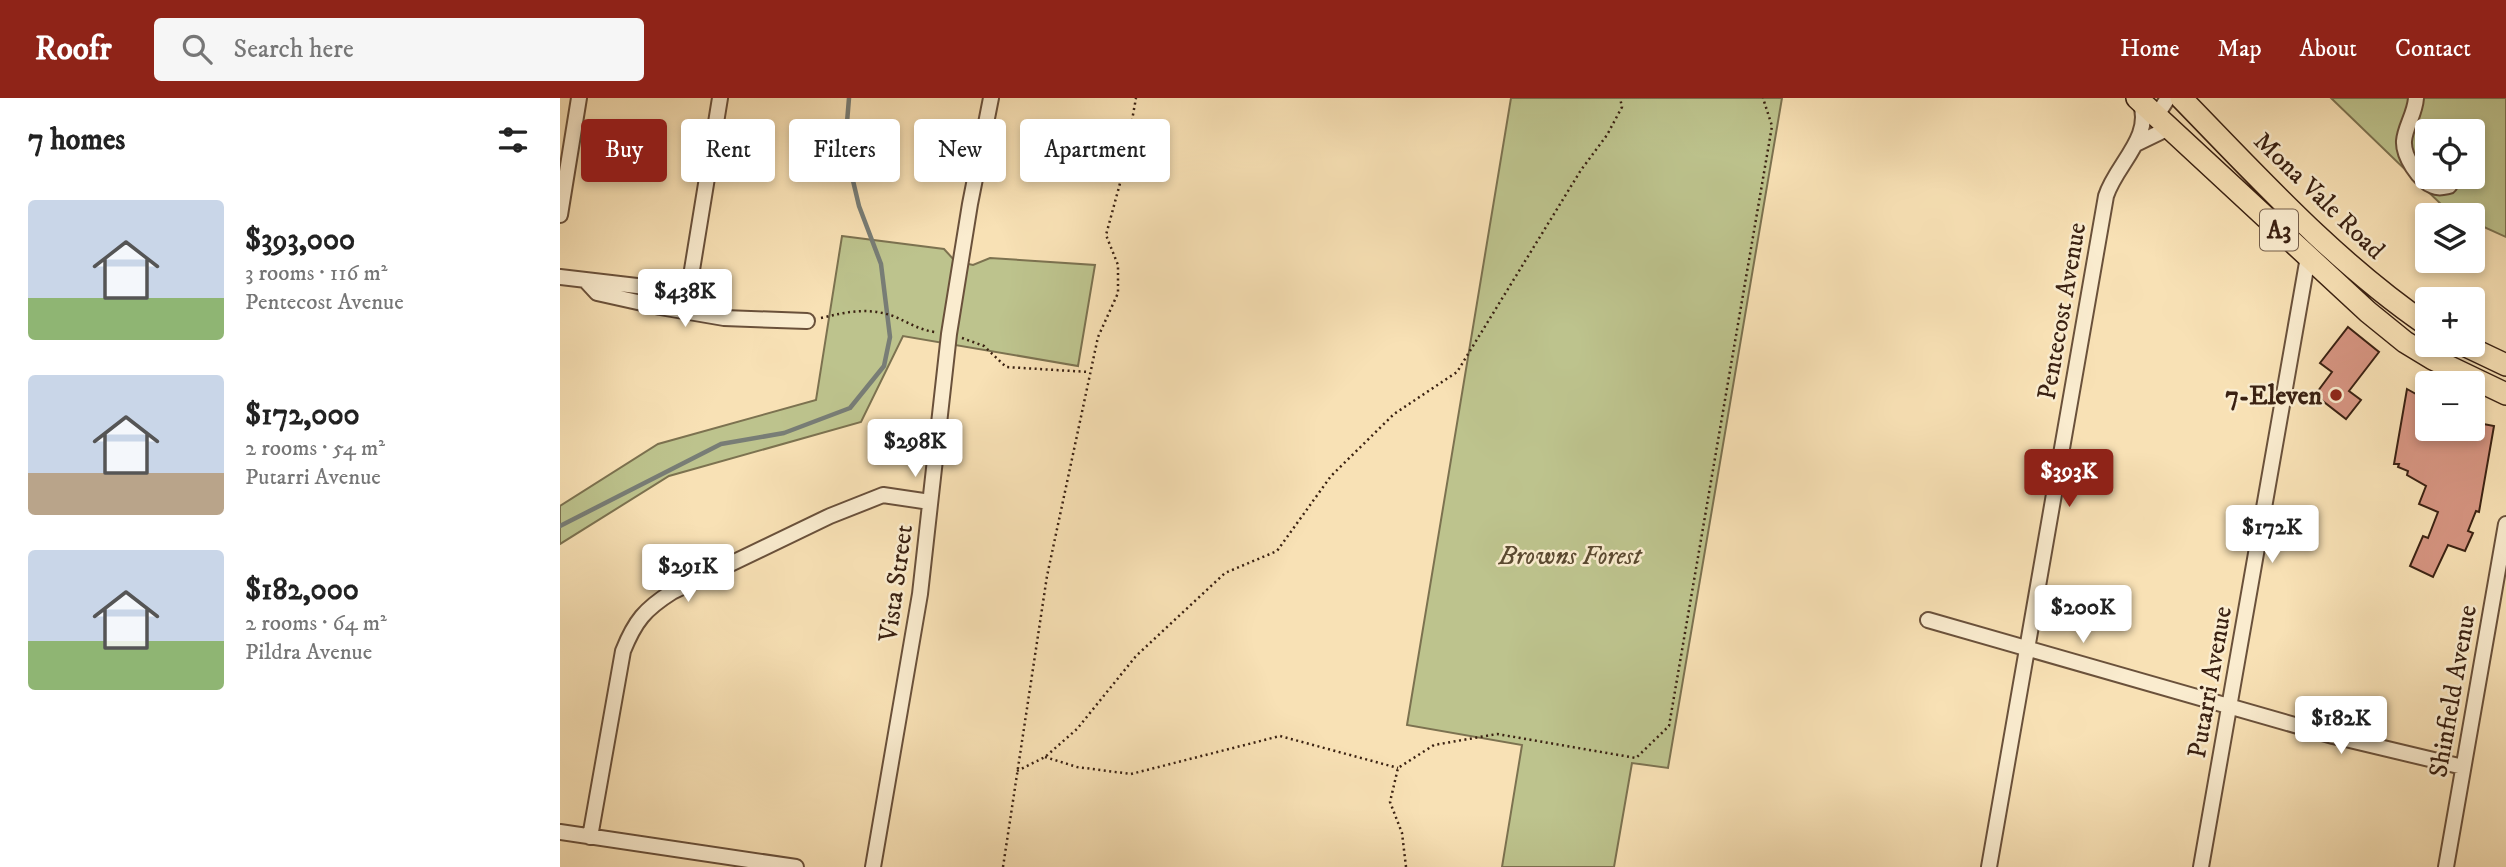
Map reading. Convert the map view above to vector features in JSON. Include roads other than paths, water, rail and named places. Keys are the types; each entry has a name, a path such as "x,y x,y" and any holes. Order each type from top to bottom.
{"highway":[{"name":"Mona Vale Road","path":"2181,98 2314,233 2396,304 2415,317"},
{"name":"Mona Vale Road","path":"2138,99 2165,113 2308,257 2405,342 2432,359 2506,394"},
{"path":"2485,355 2506,365"}],"street":[{"path":"560,215 579,98"},
{"path":"560,277 671,290 685,282 694,267 720,98"},
{"name":"Vista Street","path":"873,867 920,594 949,334 970,204 991,98"},
{"path":"2415,168 2404,150 2404,138 2412,122 2416,98"},
{"name":"Pentecost Avenue","path":"2136,144 2144,119 2138,99"},
{"name":"Pentecost Avenue","path":"1989,867 2106,196 2116,172 2136,144 2165,113"},
{"name":"Putarri Avenue","path":"2201,867 2308,257"},
{"path":"585,280 597,293 660,307 724,318 807,321"},
{"path":"590,836 623,650 633,627 650,606 672,592 830,516 883,495 930,502"},
{"name":"Shinfield Avenue","path":"2446,867 2506,524"},
{"path":"1928,620 2333,736 2463,767"},
{"path":"560,832 796,867"}],"waterway":[{"path":"560,526 721,444 784,433 850,408 884,366 890,337 881,264 859,206 845,147 849,98"}],"place":[{"name":"7-Eleven","path":"2336,395"}],"park label":[{"name":"Browns Forest","path":"1570,555"}]}
